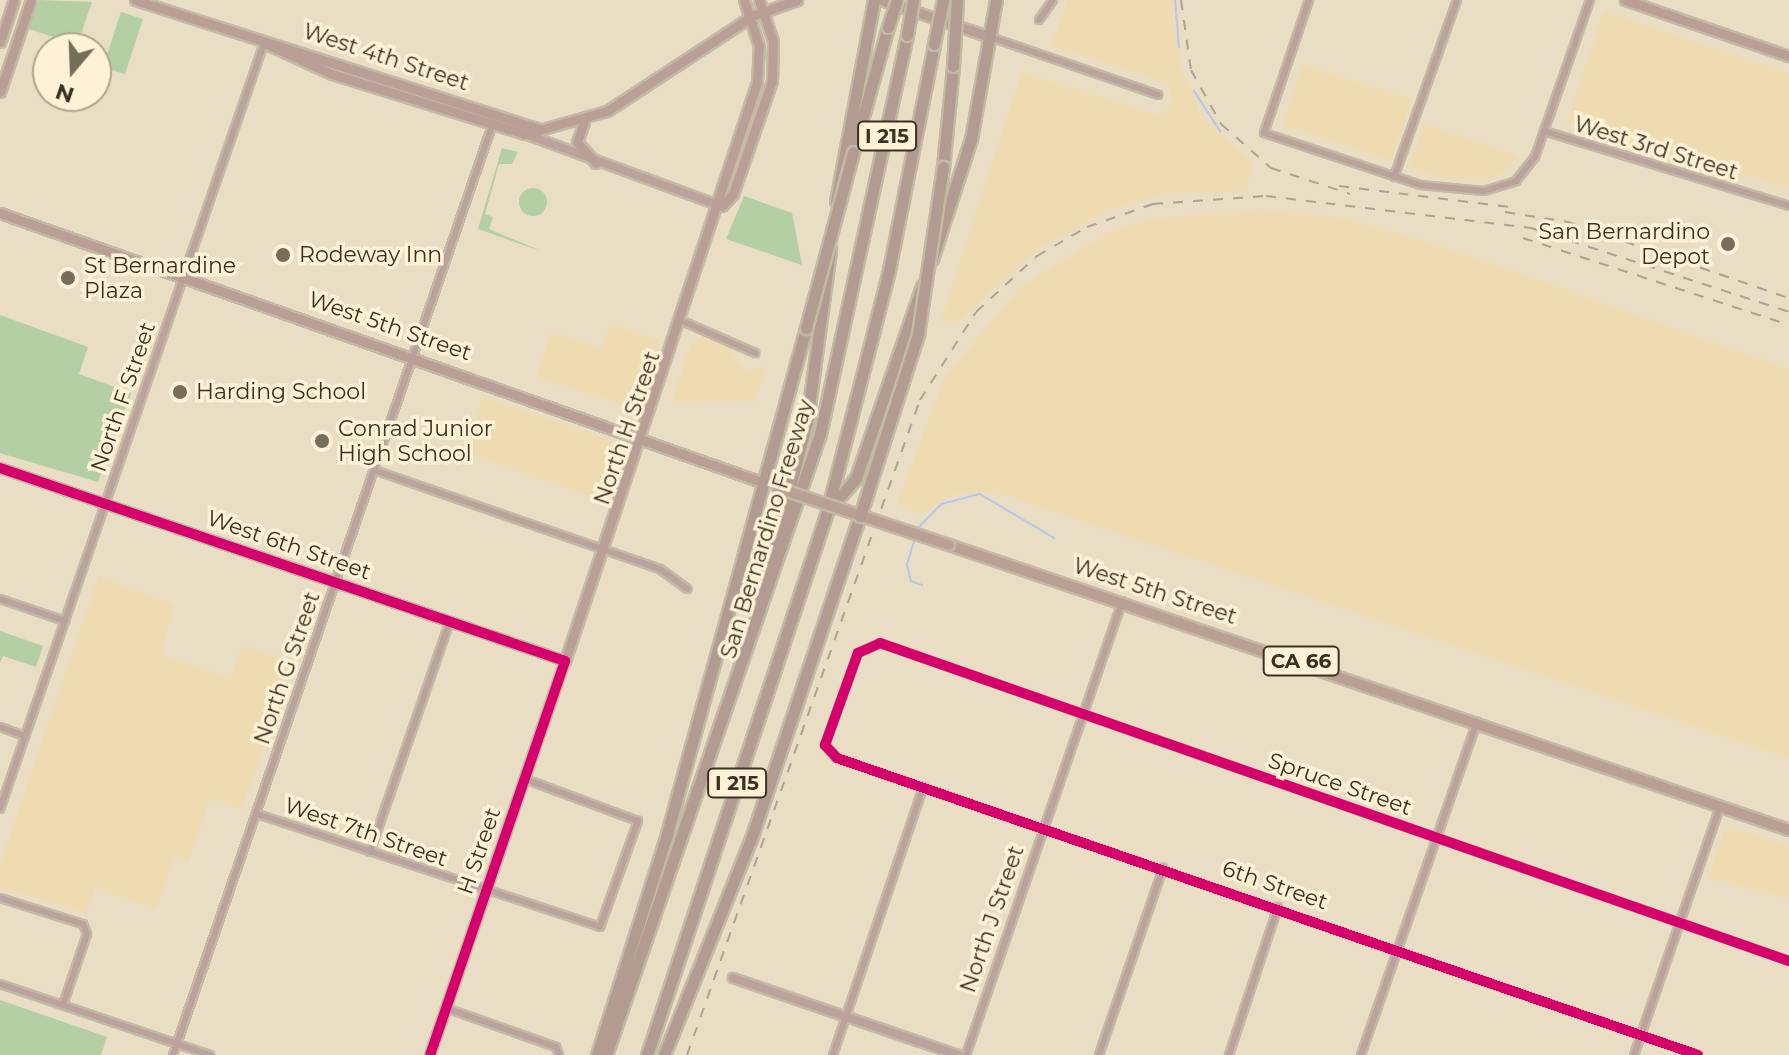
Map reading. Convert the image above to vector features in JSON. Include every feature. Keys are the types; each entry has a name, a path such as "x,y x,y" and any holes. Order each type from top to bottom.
{"highway":[{"path":"736,691 812,393 844,136 874,0"},
{"path":"597,1055 770,485 897,0"},
{"name":"San Bernardino Freeway","path":"606,1055 736,691 820,434 913,0"},
{"name":"I 215","path":"647,1055 827,512 889,270 943,0"},
{"path":"664,1055 737,876 819,639 918,334 943,167 957,0"},
{"path":"827,512 856,478 947,216 996,0"}],"main road":[{"path":"0,42 14,0"},
{"path":"0,92 31,0"},
{"name":"West 4th Street","path":"135,0 264,43 283,42 497,112"},
{"path":"744,0 752,16"},
{"path":"759,0 764,10"},
{"path":"764,10 769,0"},
{"path":"493,125 525,134 584,122 752,16 797,0"},
{"path":"881,0 990,37"},
{"path":"1625,0 1789,56"},
{"name":"North H Street","path":"565,661 722,206 733,194 772,81 764,10"},
{"name":"North H Street","path":"722,206 720,190 757,82 752,16"},
{"name":"West 4th Street","path":"264,43 277,55 493,125"},
{"path":"497,112 538,129"},
{"path":"584,122 577,142 596,163"},
{"name":"West 5th Street","path":"0,213 414,355 643,436 770,485 1123,600 1789,830"}],"street":[{"path":"1039,20 1053,0"},
{"name":"West 3rd Street","path":"1309,0 1264,133 1394,177 1469,191 1508,185 1527,169 1544,131 1789,206"},
{"path":"1394,177 1457,0"},
{"path":"1544,131 1590,0"},
{"path":"990,37 1158,95"},
{"name":"North F Street","path":"0,809 264,43"},
{"name":"North G Street","path":"173,1055 497,112"},
{"path":"525,134 596,163 722,206"},
{"path":"682,321 755,353"},
{"name":"West 6th Street","path":"0,468 565,661"},
{"path":"374,470 660,569 688,589"},
{"path":"0,599 65,621"},
{"name":"North J Street","path":"966,1055 1123,600"},
{"path":"370,852 450,621"},
{"name":"Spruce Street","path":"837,758 825,745 853,667 863,647 880,643 1083,717 1789,961"},
{"name":"H Street","path":"430,1055 565,661"},
{"path":"1361,1055 1477,722"},
{"path":"0,727 25,736"},
{"name":"6th Street","path":"837,758 1398,948 1698,1055"},
{"name":"West 7th Street","path":"257,814 486,892 600,927 638,821 525,779"},
{"path":"833,1055 923,787"},
{"path":"1634,1055 1720,806"},
{"path":"1099,1055 1163,868"},
{"path":"0,898 83,924 87,934 63,1005"},
{"path":"1229,1055 1278,907"},
{"path":"733,978 958,1055"},
{"path":"0,984 210,1055"},
{"path":"446,1008 559,1054"}],"shaded area":[{"path":"1068,0 1172,0 1180,65 1204,121 1252,161 1247,191 1167,194 1112,209 1038,249 955,325 941,321 1022,72 1158,115 1173,104 1168,83 1051,46"},
{"path":"1604,11 1789,73 1789,189 1567,123"},
{"path":"1303,64 1411,99 1391,161 1283,126"},
{"path":"1424,124 1519,156 1503,174 1482,181 1433,176 1408,167"},
{"path":"1264,209 1347,218 1460,252 1789,369 1789,759 994,492 951,495 922,514 897,504 944,379 1020,287 1105,234 1145,219"},
{"path":"611,323 659,340 634,408 536,378 551,332 602,348"},
{"path":"703,337 726,344 745,371 767,367 754,401 671,403 691,343"},
{"path":"483,397 621,445 602,500 464,453"},
{"path":"99,576 173,604 162,655 231,678 243,645 293,662 242,809 210,798 188,862 174,858 156,909 95,888 86,913 0,888 0,864"},
{"path":"1733,827 1789,846 1789,899 1708,878 1723,833"}],"green space":[{"path":"39,0 92,2 82,32 38,32 29,29"},
{"path":"121,12 143,19 125,74 112,70 112,40"},
{"path":"502,148 518,152 512,164 499,164 485,214 493,217 489,229 541,251 478,229"},
{"path":"533,188 543,192 547,202 543,212 533,216 523,212 519,202 523,192"},
{"path":"744,196 792,213 802,265 726,239"},
{"path":"0,315 88,347 79,374 131,393 98,482 0,453"},
{"path":"0,631 43,646 36,667 3,656 0,663"},
{"path":"0,1000 107,1037 101,1055 0,1055"}],"waterway":[{"path":"1175,0 1179,47"},
{"path":"1194,91 1220,131"},
{"path":"918,528 941,504 980,494 1054,538"},
{"path":"915,538 907,565 911,581 922,585"}],"railway":[{"path":"1181,0 1191,70 1221,124 1271,168 1350,194"},
{"path":"1339,186 1518,208"},
{"path":"687,1055 920,400 976,312 1037,256 1087,227 1153,204 1266,196 1531,228 1789,312"},
{"path":"1505,212 1568,222 1789,298"},
{"path":"1523,238 1789,325"}],"cycle path":[{"path":"0,468 565,661 430,1055"},
{"path":"1698,1055 837,758 825,745 858,653 880,643 1789,961"}],"place":[{"name":"San Bernardino Depot","path":"1728,244"},
{"name":"Rodeway Inn","path":"283,255"},
{"name":"St Bernardine Plaza","path":"68,278"},
{"name":"Harding School","path":"180,392"},
{"name":"Conrad Junior High School","path":"322,441"}]}
